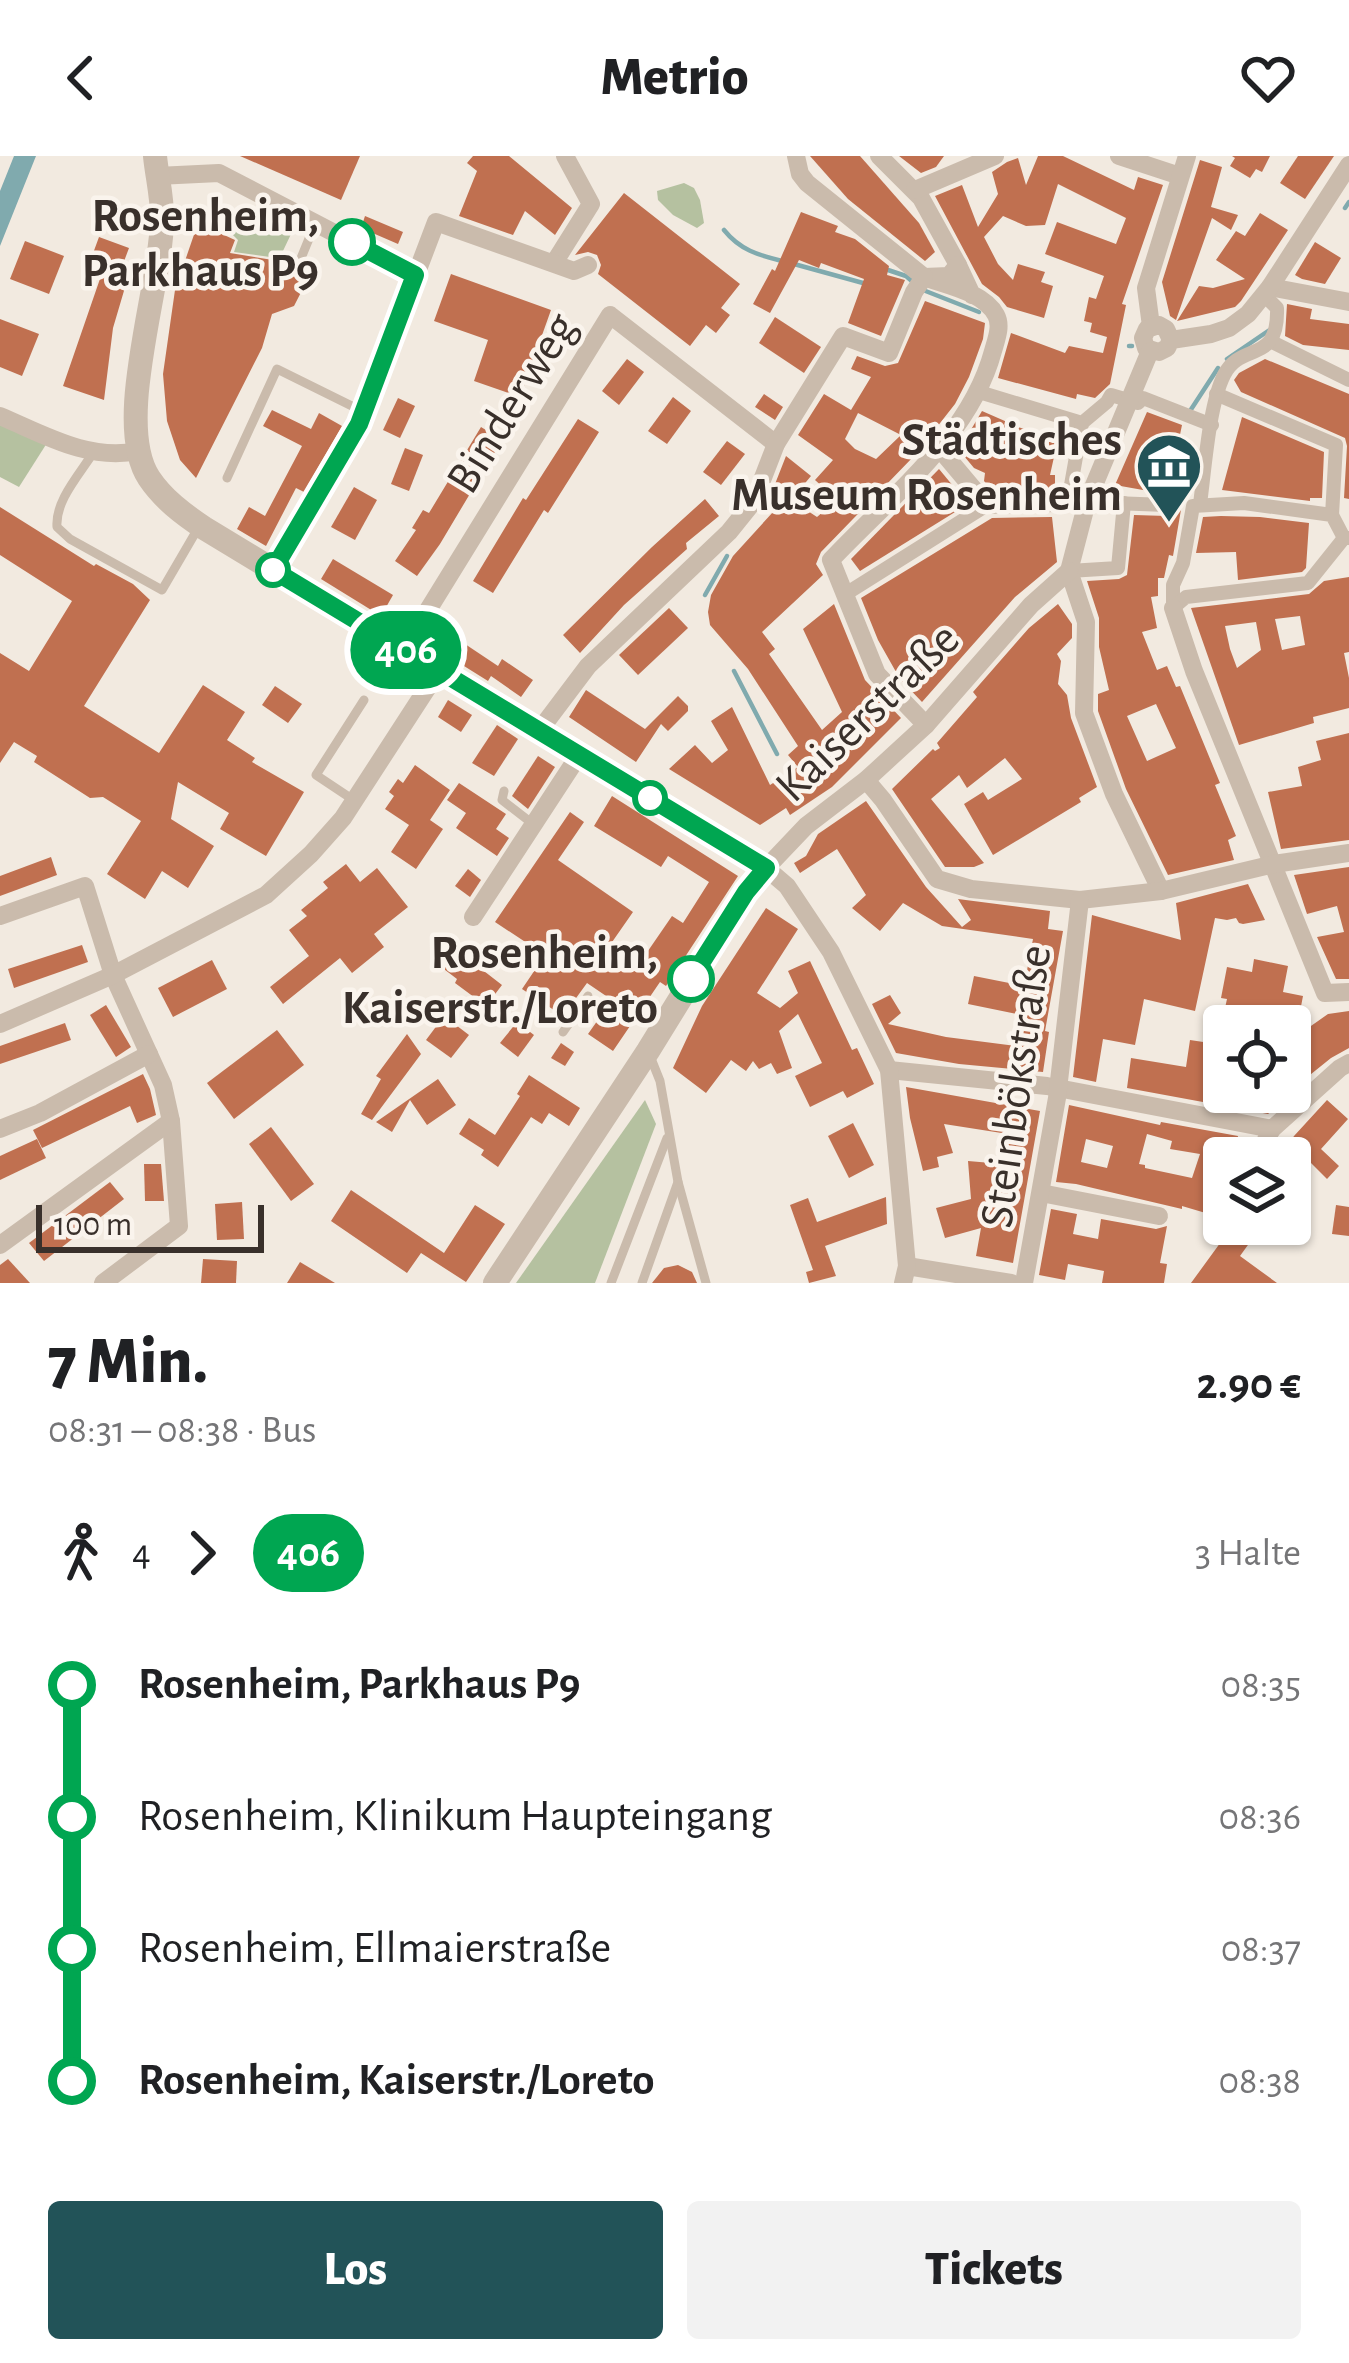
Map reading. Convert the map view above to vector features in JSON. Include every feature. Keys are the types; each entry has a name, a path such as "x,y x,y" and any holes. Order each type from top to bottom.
{"street":[{"path":"554,263 591,204 565,156"},
{"path":"796,156 807,183 919,285 972,295"},
{"path":"879,156 915,190 972,295 995,314 999,324 979,392 939,448 831,560 877,674 926,725"},
{"path":"915,190 995,156"},
{"path":"1119,156 1180,176"},
{"path":"1150,351 1143,338 1151,326 1146,288 1186,156"},
{"path":"1171,340 1211,334 1248,314 1349,165"},
{"path":"415,275 219,173 156,166 163,220 135,414 138,451 149,478 174,507 200,525 766,868 787,886 831,952 889,1070 901,1278 1011,1283"},
{"path":"273,570 359,424 436,222 574,271 588,266"},
{"path":"919,285 949,276 958,265"},
{"path":"539,731 588,666 729,532 754,501 776,444 843,335 890,353 919,285"},
{"path":"1267,291 1349,302"},
{"path":"1200,504 1216,394 1227,368 1272,342 1277,327 1276,308 1267,291"},
{"name":"Binderweg","path":"404,649 610,315 776,444"},
{"path":"1150,351 1164,351 1171,340 1163,326 1151,326"},
{"path":"1272,342 1349,380"},
{"path":"1078,502 1150,351"},
{"path":"979,392 1082,423"},
{"path":"1173,608 1186,597 1308,583 1346,538 1333,508 1342,447 1216,394"},
{"path":"1160,891 1114,794 1084,713 1086,622 1069,571 1082,423 1111,395 1138,403 1143,398 1212,425"},
{"path":"0,416 92,453 116,456 138,451"},
{"path":"939,448 987,506"},
{"path":"1069,571 1118,568 1124,503"},
{"path":"1333,508 1244,503 1193,506 1183,563 1173,585 1173,608 1194,671 1325,993 1349,992"},
{"path":"844,595 987,506 1166,505"},
{"name":"Kaiserstraße","path":"495,1283 648,1052 746,892 806,826 926,725 1031,605 1069,571"},
{"path":"0,1024 113,975 266,895 321,844 355,801 439,670"},
{"path":"473,917 579,755"},
{"path":"866,780 937,878 971,889 1080,900 1160,891 1274,864 1349,853"},
{"path":"0,916 85,886 113,975 163,1085 171,1120 179,1226 103,1283"},
{"name":"Steinbökstraße","path":"1024,1283 1058,1088 1080,900"},
{"path":"0,1129 40,1113 149,1054"},
{"path":"1268,1137 1349,1063"},
{"path":"889,1070 1058,1088 1272,1129"},
{"path":"0,1245 171,1120"},
{"path":"1041,1192 1159,1216"}],"lane":[{"path":"298,268 315,224"},
{"path":"227,478 277,369 364,412"},
{"path":"92,453 56,517 57,527 70,539 161,590 200,525"},
{"path":"355,801 316,775 364,700"},
{"path":"504,791 502,800 533,824"},
{"path":"563,1032 588,996"},
{"path":"648,1052 660,1081 678,1182 706,1283"},
{"path":"611,1283 669,1132"},
{"path":"642,1283 678,1182"}],"green space":[{"path":"684,183 694,188 700,200 704,223 697,228 658,200 657,191"},
{"path":"245,209 292,232 282,253 270,257 234,252 238,240 228,230 233,211"},
{"path":"0,425 47,443 19,487 0,477"},
{"path":"645,1100 656,1124 595,1283 516,1283"}],"water":[{"path":"14,156 36,156 0,246 0,191"}],"building":[{"path":"240,156 360,156 341,200"},
{"path":"473,156 509,156 572,208 555,235 525,211 513,235 459,216 477,171 467,163"},
{"path":"810,156 860,156 919,223 935,252 925,261 848,199"},
{"path":"899,156 944,156 936,167 921,173"},
{"path":"1038,156 1063,156 1134,190 1138,177 1163,185 1122,304 1126,305 1110,384 1095,398 1077,394 1076,399 998,378 1011,333 1065,353 1069,346 1103,353 1107,337 1090,332 1092,323 1084,321 1089,297 1096,299 1104,276 1045,254 1057,222 1116,244 1126,218 1058,184 1045,225 1026,226 1003,216 984,237 1013,280 1018,264 1045,272 1041,282 1053,286 1044,318 1007,307 982,284 935,196 962,185 978,227 998,194 992,172 1018,158 1026,185"},
{"path":"1232,156 1270,156 1262,172 1256,169 1250,178 1230,166"},
{"path":"1298,156 1334,156 1305,199 1280,183"},
{"path":"1200,160 1222,167 1211,207 1238,215 1231,230 1212,218 1176,320 1170,316 1162,282"},
{"path":"624,193 740,284 721,308 730,315 716,333 706,325 690,346 598,274 597,255 575,255"},
{"path":"801,212 838,226 835,232 855,239 889,266 887,275 905,280 881,336 848,323 864,279 821,263 819,268 799,260 770,313 753,304 772,269 775,271"},
{"path":"1260,213 1288,230 1241,301 1235,307 1177,321 1199,286 1213,288 1245,279 1216,260 1236,231 1245,236"},
{"path":"365,216 403,232 398,244 361,228"},
{"path":"198,223 235,240 230,253 279,261 295,277 314,267 294,306 272,314 262,348 196,478 180,460 167,421 163,374 175,290"},
{"path":"99,237 129,248 117,280 126,284 113,328 104,400 63,386 102,273 88,267"},
{"path":"25,241 64,256 49,294 10,279"},
{"path":"1315,242 1341,258 1325,284 1295,275"},
{"path":"451,274 551,310 520,397 474,381 488,340 434,321"},
{"path":"925,301 985,323 969,377 955,404 915,455 821,552 816,564 823,575 762,632 775,649 769,654 822,730 842,712 803,629 834,604 865,680 901,718 832,787 790,815 786,808 760,825 669,769 695,745 712,763 728,750 711,721 732,707 770,785 798,767 788,755 798,746 748,669 710,625 711,595 733,556 773,512 766,507 786,456 811,476 791,500 817,517 837,500 815,480 833,460 798,435 824,394 851,410 871,377 851,369 857,356 885,366 898,363","holes":["858,413 901,435 876,459 845,439"]},
{"path":"1287,304 1312,309 1310,319 1349,324 1349,350 1303,345 1285,336"},
{"path":"775,317 821,347 804,373 759,343"},
{"path":"0,319 39,334 22,376 0,367"},
{"path":"627,359 644,372 619,405 602,391"},
{"path":"1265,359 1349,394 1349,499 1344,498 1345,438 1241,392 1234,380 1239,373"},
{"path":"764,394 783,407 775,420 755,407"},
{"path":"673,397 691,411 667,444 648,431"},
{"path":"398,398 415,406 400,438 383,430"},
{"path":"272,410 311,429 319,413 342,426 304,492 296,488 266,546 237,529 249,507 265,516 302,446 263,426"},
{"path":"982,411 1058,439 1050,475 1055,475 1055,489 993,491 984,481 985,473 959,450"},
{"path":"1147,412 1182,425 1175,459 1194,463 1189,496 1182,504 1173,556 1169,555 1164,578 1158,578 1158,596 1151,597 1157,628 1142,632 1157,670 1167,666 1176,687 1180,686 1236,836 1228,840 1234,860 1168,875 1126,789 1098,711 1098,694 1109,690 1099,647 1099,618 1087,581 1127,575 1134,515 1167,516 1176,510 1176,501 1171,495 1115,485","holes":["1156,704 1176,748 1147,761 1127,716"]},
{"path":"1242,417 1324,452 1322,498 1310,501 1222,490"},
{"path":"578,419 599,432 493,593 473,581"},
{"path":"481,427 502,440 417,576 395,561 423,510 429,513"},
{"path":"727,441 745,454 721,485 703,472"},
{"path":"405,448 423,455 409,491 391,484"},
{"path":"939,469 968,504 860,571 851,559"},
{"path":"354,487 377,500 355,540 331,527"},
{"path":"705,499 719,516 686,543 687,549 624,605 580,653 563,635"},
{"path":"0,507 94,566 133,584 150,600 84,706 159,753 203,685 245,712 227,740 255,758 252,762 304,792 266,856 220,829 229,813 178,782 171,819 214,846 188,888 162,871 145,899 107,874 141,821 103,797 90,798 34,762 37,756 14,742 0,763 0,653 29,671 72,601 0,555"},
{"path":"1052,517 1057,562 1015,597 922,702 900,679 861,598 992,518"},
{"path":"1203,517 1309,523 1306,568 1238,580 1236,552 1196,553"},
{"path":"333,559 393,595 381,616 321,579"},
{"path":"1349,577 1349,652 1344,653 1349,708 1239,745 1191,608 1309,594 1324,581","holes":["1300,616 1305,645 1282,650 1275,619","1256,622 1261,650 1237,668 1225,626"]},
{"path":"1058,604 1072,624 1072,638 1057,654 1061,661 1058,684 1067,695 1097,787 1079,798 1081,802 993,855 964,804 983,792 988,800 1022,779 1005,758 967,788 959,775 931,799 984,863 945,867 892,789 933,749 940,748 937,743 977,697 973,692 1029,628"},
{"path":"669,608 688,628 638,675 619,655"},
{"path":"459,640 498,666 502,659 533,680 521,697 491,676 488,681 448,656"},
{"path":"381,654 407,670 396,688 370,671"},
{"path":"275,686 302,704 288,723 262,705"},
{"path":"586,690 645,729 678,696 688,711 668,731 661,724 636,762 569,717"},
{"path":"448,700 472,715 461,732 438,717"},
{"path":"497,725 518,739 494,776 472,763"},
{"path":"1349,733 1349,840 1281,849 1268,792 1302,786 1298,767 1321,760 1316,741"},
{"path":"538,756 555,767 528,809 512,796"},
{"path":"415,765 450,790 430,820 443,829 416,869 391,852 409,825 385,809 394,796 389,792 398,779 403,783"},
{"path":"459,783 506,814 496,829 509,838 497,856 456,828 466,813 447,800"},
{"path":"612,796 738,876 666,986 660,982 613,1051 588,1034 612,1000 587,983 563,1016 522,989 545,955 495,922 570,812 584,822 558,860 633,912 610,945 639,964 672,916 683,923 709,882 668,856 661,867 594,826"},
{"path":"866,801 926,887 962,927 971,920 958,899 1050,911 1048,929 1063,931 1045,1031 1049,1032 1043,1072 896,1053 872,1004 890,995 901,1013 888,1024 1016,1046 1022,1015 968,1004 974,976 1024,986 1033,939 942,926 903,903 880,931 852,908 866,895 837,849 800,873 794,863 806,856 818,834"},
{"path":"51,857 57,875 0,896 0,876"},
{"path":"346,864 360,882 377,868 408,907 374,934 384,947 352,973 340,958 283,1004 270,987 309,956 289,930 307,916 301,910 328,888 323,882"},
{"path":"1349,867 1349,979 1336,979 1317,937 1344,932 1337,906 1307,914 1294,875"},
{"path":"468,869 481,880 470,897 455,886"},
{"path":"1248,884 1265,920 1243,924 1236,918 1215,918 1195,1011 1144,999 1135,1045 1103,1039 1096,1082 1073,1077 1092,915 1181,940 1176,903"},
{"path":"766,908 798,929 757,993 780,1008 798,993 788,971 810,961 852,1050 857,1048 874,1084 847,1098 843,1091 810,1107 795,1076 822,1063 798,1014 779,1031 792,1068 777,1074 771,1063 759,1069 753,1061 746,1071 731,1060 706,1093 673,1068 702,1006"},
{"path":"448,939 502,985 486,1006 432,960"},
{"path":"82,945 88,962 14,988 8,969"},
{"path":"1254,959 1288,966 1283,992 1303,996 1301,1005 1226,1005 1227,999 1221,998 1227,967 1252,972"},
{"path":"212,960 227,989 173,1017 158,988"},
{"path":"106,1005 131,1047 116,1057 90,1015"},
{"path":"1349,1011 1349,1048 1311,1074 1311,1026 1328,1014"},
{"path":"444,1016 469,1035 451,1058 426,1040"},
{"path":"517,1022 534,1035 518,1057 500,1043"},
{"path":"65,1023 71,1040 0,1064 0,1046"},
{"path":"277,1030 304,1065 234,1119 207,1083"},
{"path":"407,1034 421,1054 372,1120 361,1114 381,1079 376,1076"},
{"path":"1190,1040 1203,1042 1203,1102 1127,1088 1131,1058 1186,1067"},
{"path":"561,1043 574,1052 565,1066 551,1058"},
{"path":"143,1074 156,1115 137,1123 130,1106 42,1148 33,1130"},
{"path":"529,1075 580,1108 569,1126 549,1113 542,1124 531,1117 498,1167 481,1155 484,1150 459,1134 469,1118 495,1135"},
{"path":"438,1079 456,1105 427,1125 410,1100 392,1132 376,1122"},
{"path":"906,1087 1040,1111 1013,1263 976,1256 981,1228 945,1238 936,1208 971,1199 968,1161 1003,1164 1008,1134 944,1124 953,1153 937,1157 939,1167 923,1171"},
{"path":"1327,1100 1348,1119 1321,1149 1339,1166 1327,1179 1311,1163 1311,1137 1294,1136"},
{"path":"1069,1105 1238,1136 1203,1137 1203,1212 1056,1182","holes":["1147,1134 1172,1141 1170,1149 1200,1154 1192,1178 1139,1164","1086,1139 1113,1146 1107,1168 1081,1162"]},
{"path":"853,1123 874,1165 849,1178 828,1136"},
{"path":"271,1127 314,1184 291,1201 249,1144"},
{"path":"37,1139 46,1158 0,1180 0,1156"},
{"path":"144,1164 161,1164 164,1201 145,1201"},
{"path":"110,1182 124,1199 44,1261 29,1243"},
{"path":"351,1190 444,1253 475,1205 505,1224 466,1282 421,1253 407,1273 331,1221"},
{"path":"886,1197 887,1224 825,1246 836,1276 809,1283 806,1272 813,1270 790,1205 808,1198 817,1222"},
{"path":"242,1202 244,1239 217,1240 215,1204"},
{"path":"1336,1205 1349,1207 1349,1236 1332,1234"},
{"path":"1051,1209 1077,1214 1073,1234 1098,1239 1101,1219 1156,1229 1167,1226 1160,1263 1167,1264 1164,1283 1102,1283 1104,1271 1068,1264 1065,1280 1039,1275"},
{"path":"1219,1245 1248,1245 1240,1256 1277,1283 1191,1283"},
{"path":"8,1259 30,1283 0,1283 0,1265"},
{"path":"203,1259 237,1261 236,1283 201,1283"},
{"path":"300,1262 335,1283 287,1283"},
{"path":"678,1265 692,1272 697,1283 652,1283 664,1268"}],"waterway":[{"path":"1345,208 1349,202"},
{"path":"724,230 750,251 782,261"},
{"path":"794,264 863,283"},
{"path":"888,270 914,283"},
{"path":"923,290 979,312"},
{"path":"1227,359 1271,329"},
{"path":"1190,411 1218,368"},
{"path":"705,595 727,556"},
{"path":"734,671 777,754"}],"bus line":[{"name":"406","path":"352,242 415,275 359,424 273,570 766,868 691,979"}],"place":[{"name":"Rosenheim, Parkhaus P9","path":"352,242"},
{"name":"Städtisches Museum Rosenheim","path":"1169,525"},
{"name":"Rosenheim, Kaiserstr./Loreto","path":"691,979"}]}
